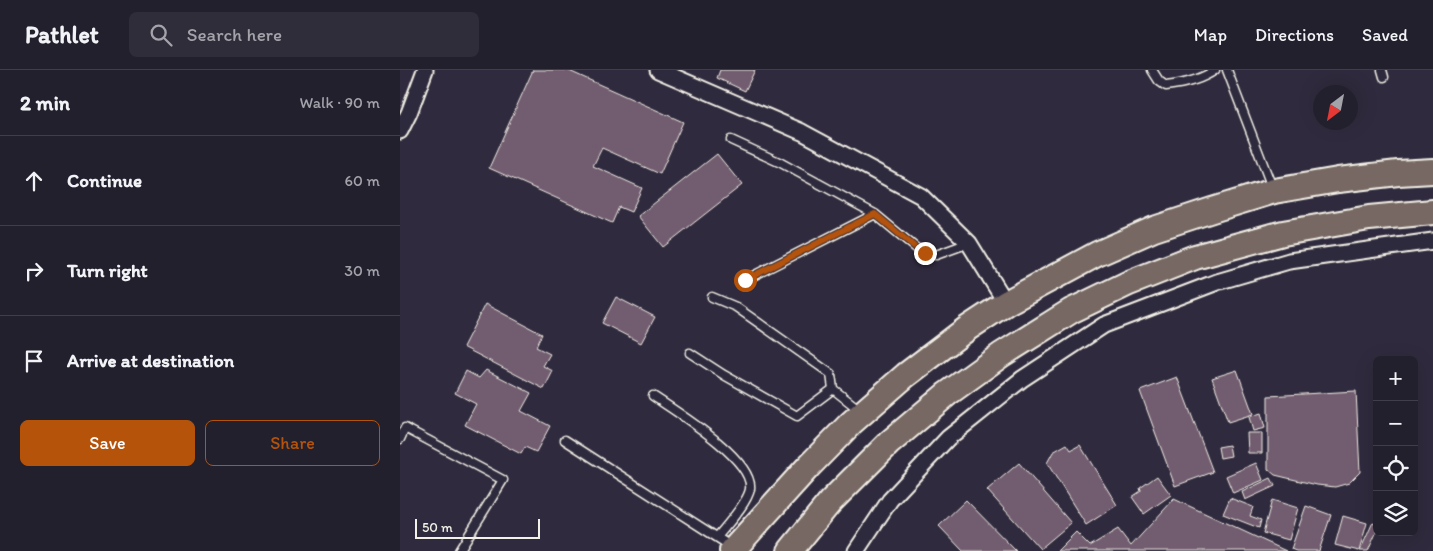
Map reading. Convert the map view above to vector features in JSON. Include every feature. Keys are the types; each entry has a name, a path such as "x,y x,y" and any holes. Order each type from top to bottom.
{"highway":[{"path":"728,545 863,412 906,375 968,328 1006,303 1097,254 1154,229 1274,192 1338,180 1433,171"},
{"path":"791,551 830,502 889,443 947,394 986,366 1071,311 1129,283 1195,257 1283,233 1368,218 1433,212"}],"street":[{"path":"400,131 410,113 425,70"},
{"path":"658,70 802,132 921,196 969,243 1006,303"},
{"path":"856,551 890,500 948,438 1022,380 1104,325 1217,282 1289,261 1433,241"}],"lane":[{"path":"1152,70 1159,81 1166,86 1187,82 1215,70"},
{"path":"1227,70 1274,192"},
{"path":"730,140 781,162 875,214 916,248 925,253 936,255 969,243"},
{"path":"745,280 875,214"},
{"path":"712,297 736,307 831,374 833,389 863,412"},
{"path":"690,353 797,416 833,389"},
{"path":"565,440 728,545 750,491 750,482 740,465 717,440 653,396"},
{"path":"400,439 405,428 503,480 459,551"}],"building":[{"path":"533,70 567,70 683,122 660,174 602,148 593,166 642,188 631,212 619,207 612,223 489,168"},
{"path":"720,70 755,70 745,91 717,78"},
{"path":"717,154 742,185 663,247 638,216"},
{"path":"616,297 655,317 641,343 602,323"},
{"path":"485,304 542,334 536,347 550,354 543,366 553,371 544,389 463,347"},
{"path":"486,370 531,393 521,411 550,426 536,452 525,447 521,454 465,425 476,404 455,393 466,371 479,378"},
{"path":"1237,370 1253,414 1228,422 1212,378"},
{"path":"1177,377 1213,472 1175,486 1140,391"},
{"path":"1356,391 1360,472 1349,483 1335,487 1317,485 1275,475 1268,469 1268,396"},
{"path":"1261,413 1265,428 1253,431 1249,417"},
{"path":"1247,433 1262,433 1262,453 1248,453"},
{"path":"1067,444 1071,450 1080,445 1117,505 1086,525 1047,463 1053,452"},
{"path":"1229,445 1231,456 1220,458 1218,447"},
{"path":"1019,463 1071,523 1040,549 987,490"},
{"path":"1256,463 1263,480 1233,493 1226,476"},
{"path":"1157,476 1171,495 1144,514 1132,497 1141,491 1140,488"},
{"path":"1271,478 1275,486 1245,500 1242,492"},
{"path":"1230,498 1253,507 1250,516 1261,520 1259,528 1223,514"},
{"path":"1174,499 1286,551 1057,551 1076,532 1090,546 1118,529 1131,546"},
{"path":"966,500 1016,551 963,551 939,526"},
{"path":"1272,500 1298,508 1289,540 1263,533"},
{"path":"1306,506 1331,515 1319,551 1296,551 1291,549"},
{"path":"1343,516 1367,523 1359,551 1335,545"},
{"path":"1373,522 1373,536 1375,536 1368,551 1360,551"}],"route":[{"path":"745,280 875,214 916,248 925,253"}]}
